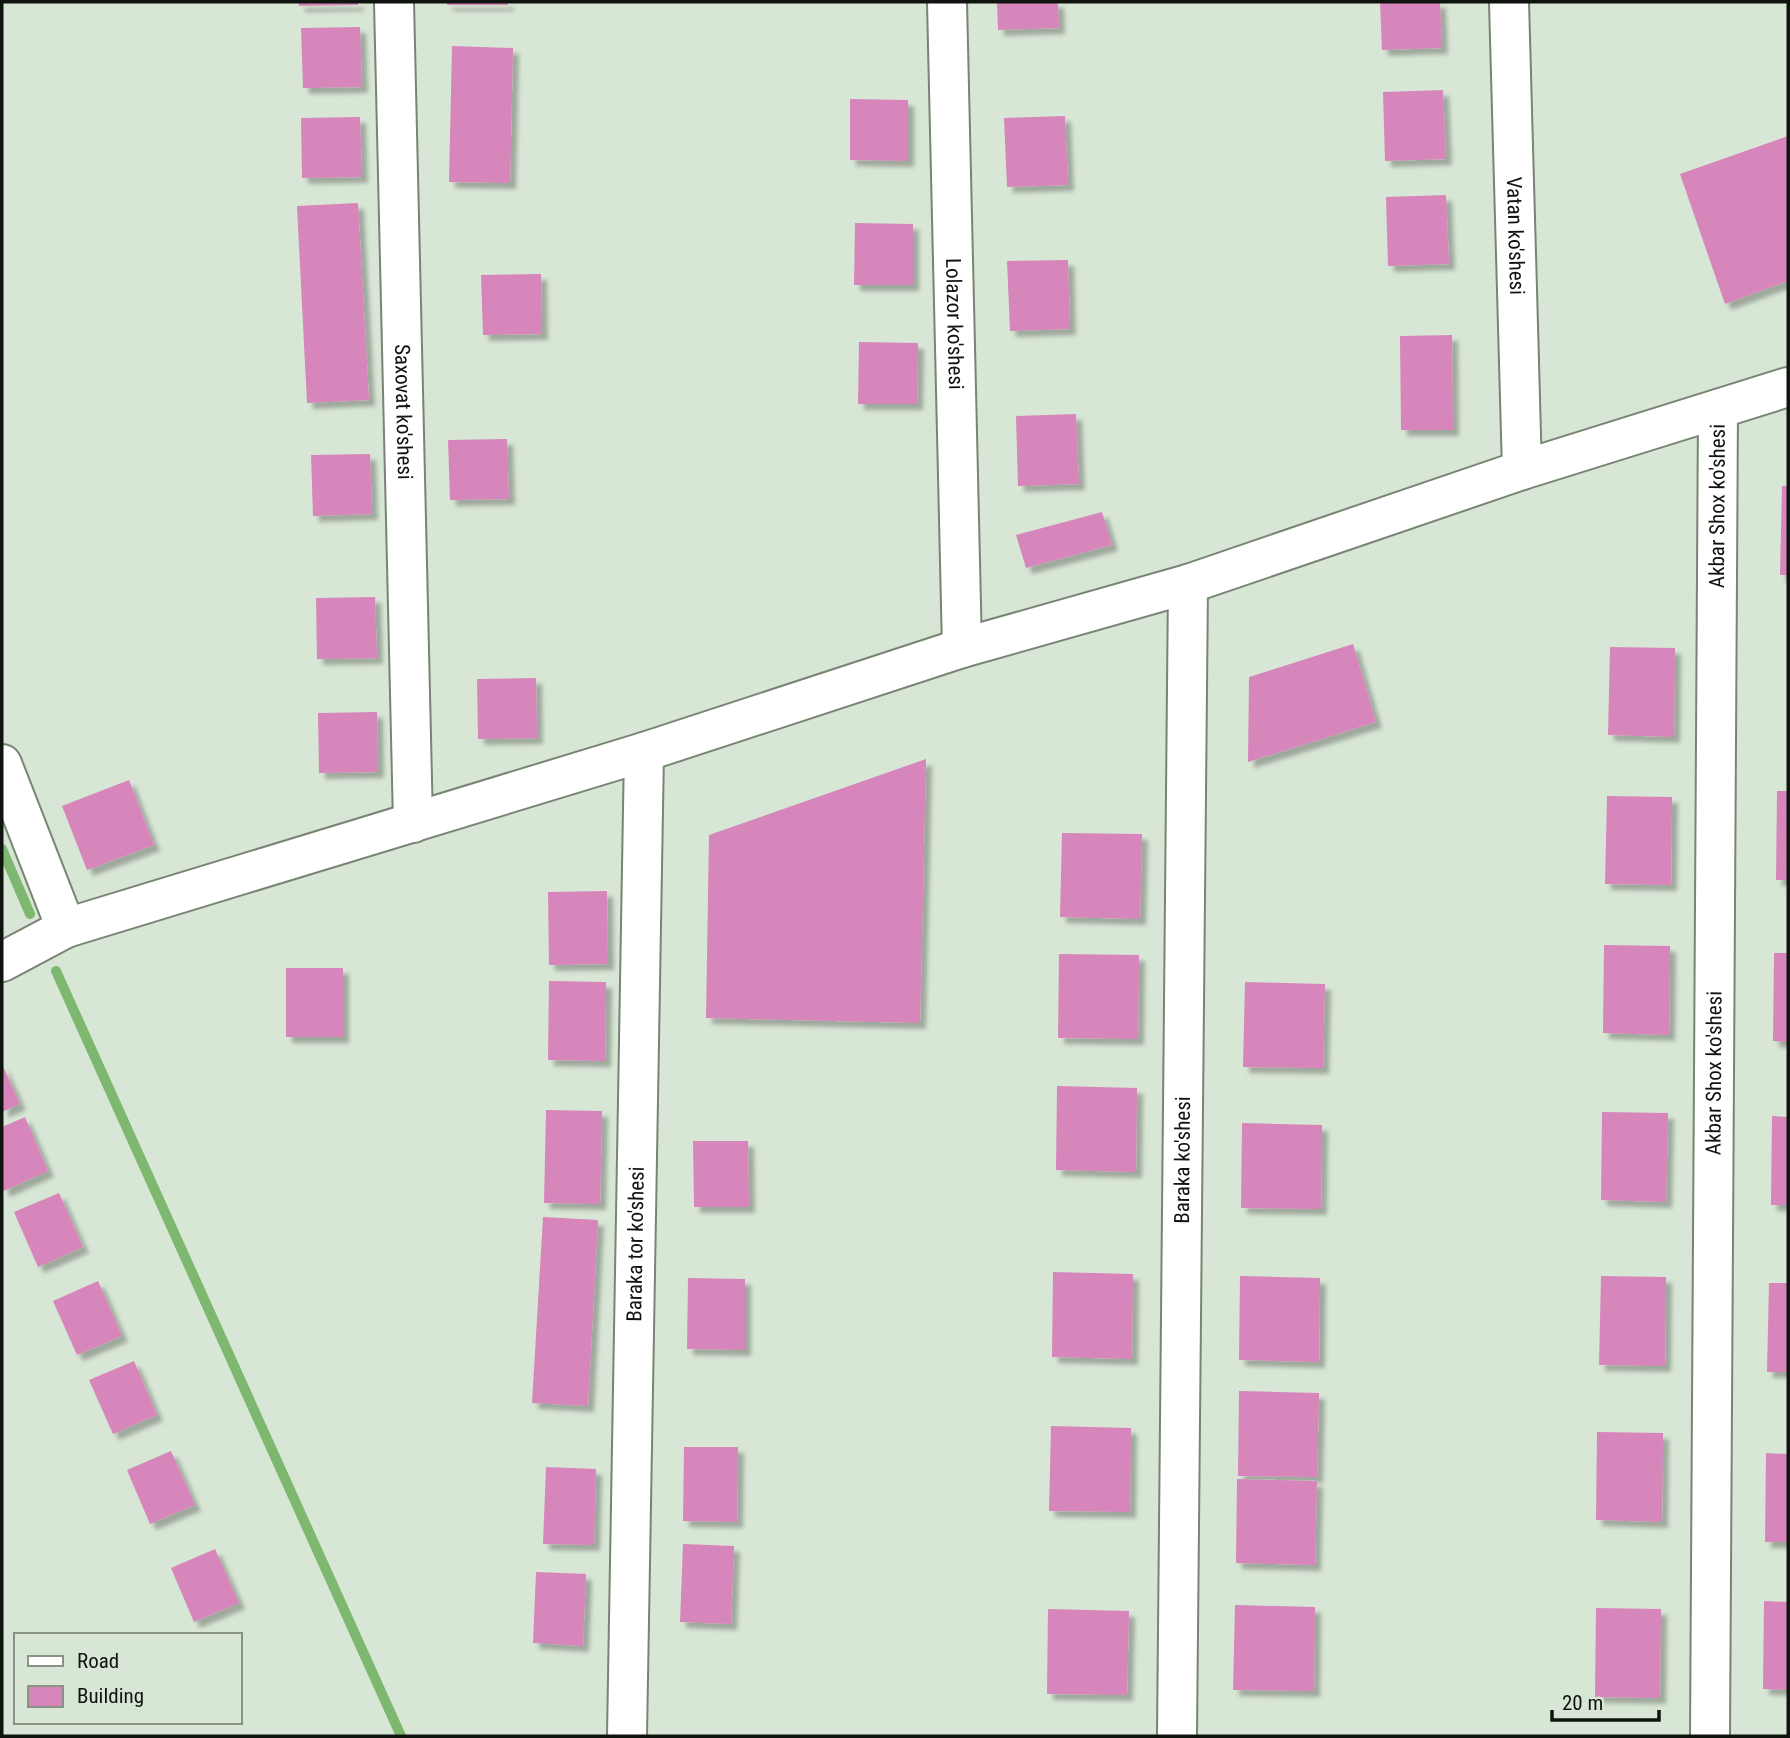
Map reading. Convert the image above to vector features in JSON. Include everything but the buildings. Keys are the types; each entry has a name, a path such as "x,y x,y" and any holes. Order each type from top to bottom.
{"street":[{"name":"Saxovat ko'shesi","path":"394,2 413,823"},
{"name":"Lolazor ko'shesi","path":"947,2 962,648"},
{"name":"Vatan ko'shesi","path":"1509,2 1522,470"},
{"path":"2,962 66,928 644,752 962,648 1188,584 1522,470 1788,387"},
{"name":"Akbar Shox ko'shesi","path":"1710,1736 1718,409"},
{"name":"Baraka ko'shesi","path":"1177,1736 1188,584"},
{"name":"Baraka tor ko'shesi","path":"627,1736 644,752"},
{"path":"2,764 66,928"}],"waterway":[{"path":"2,849 30,914"},
{"path":"56,971 401,1736"}]}
